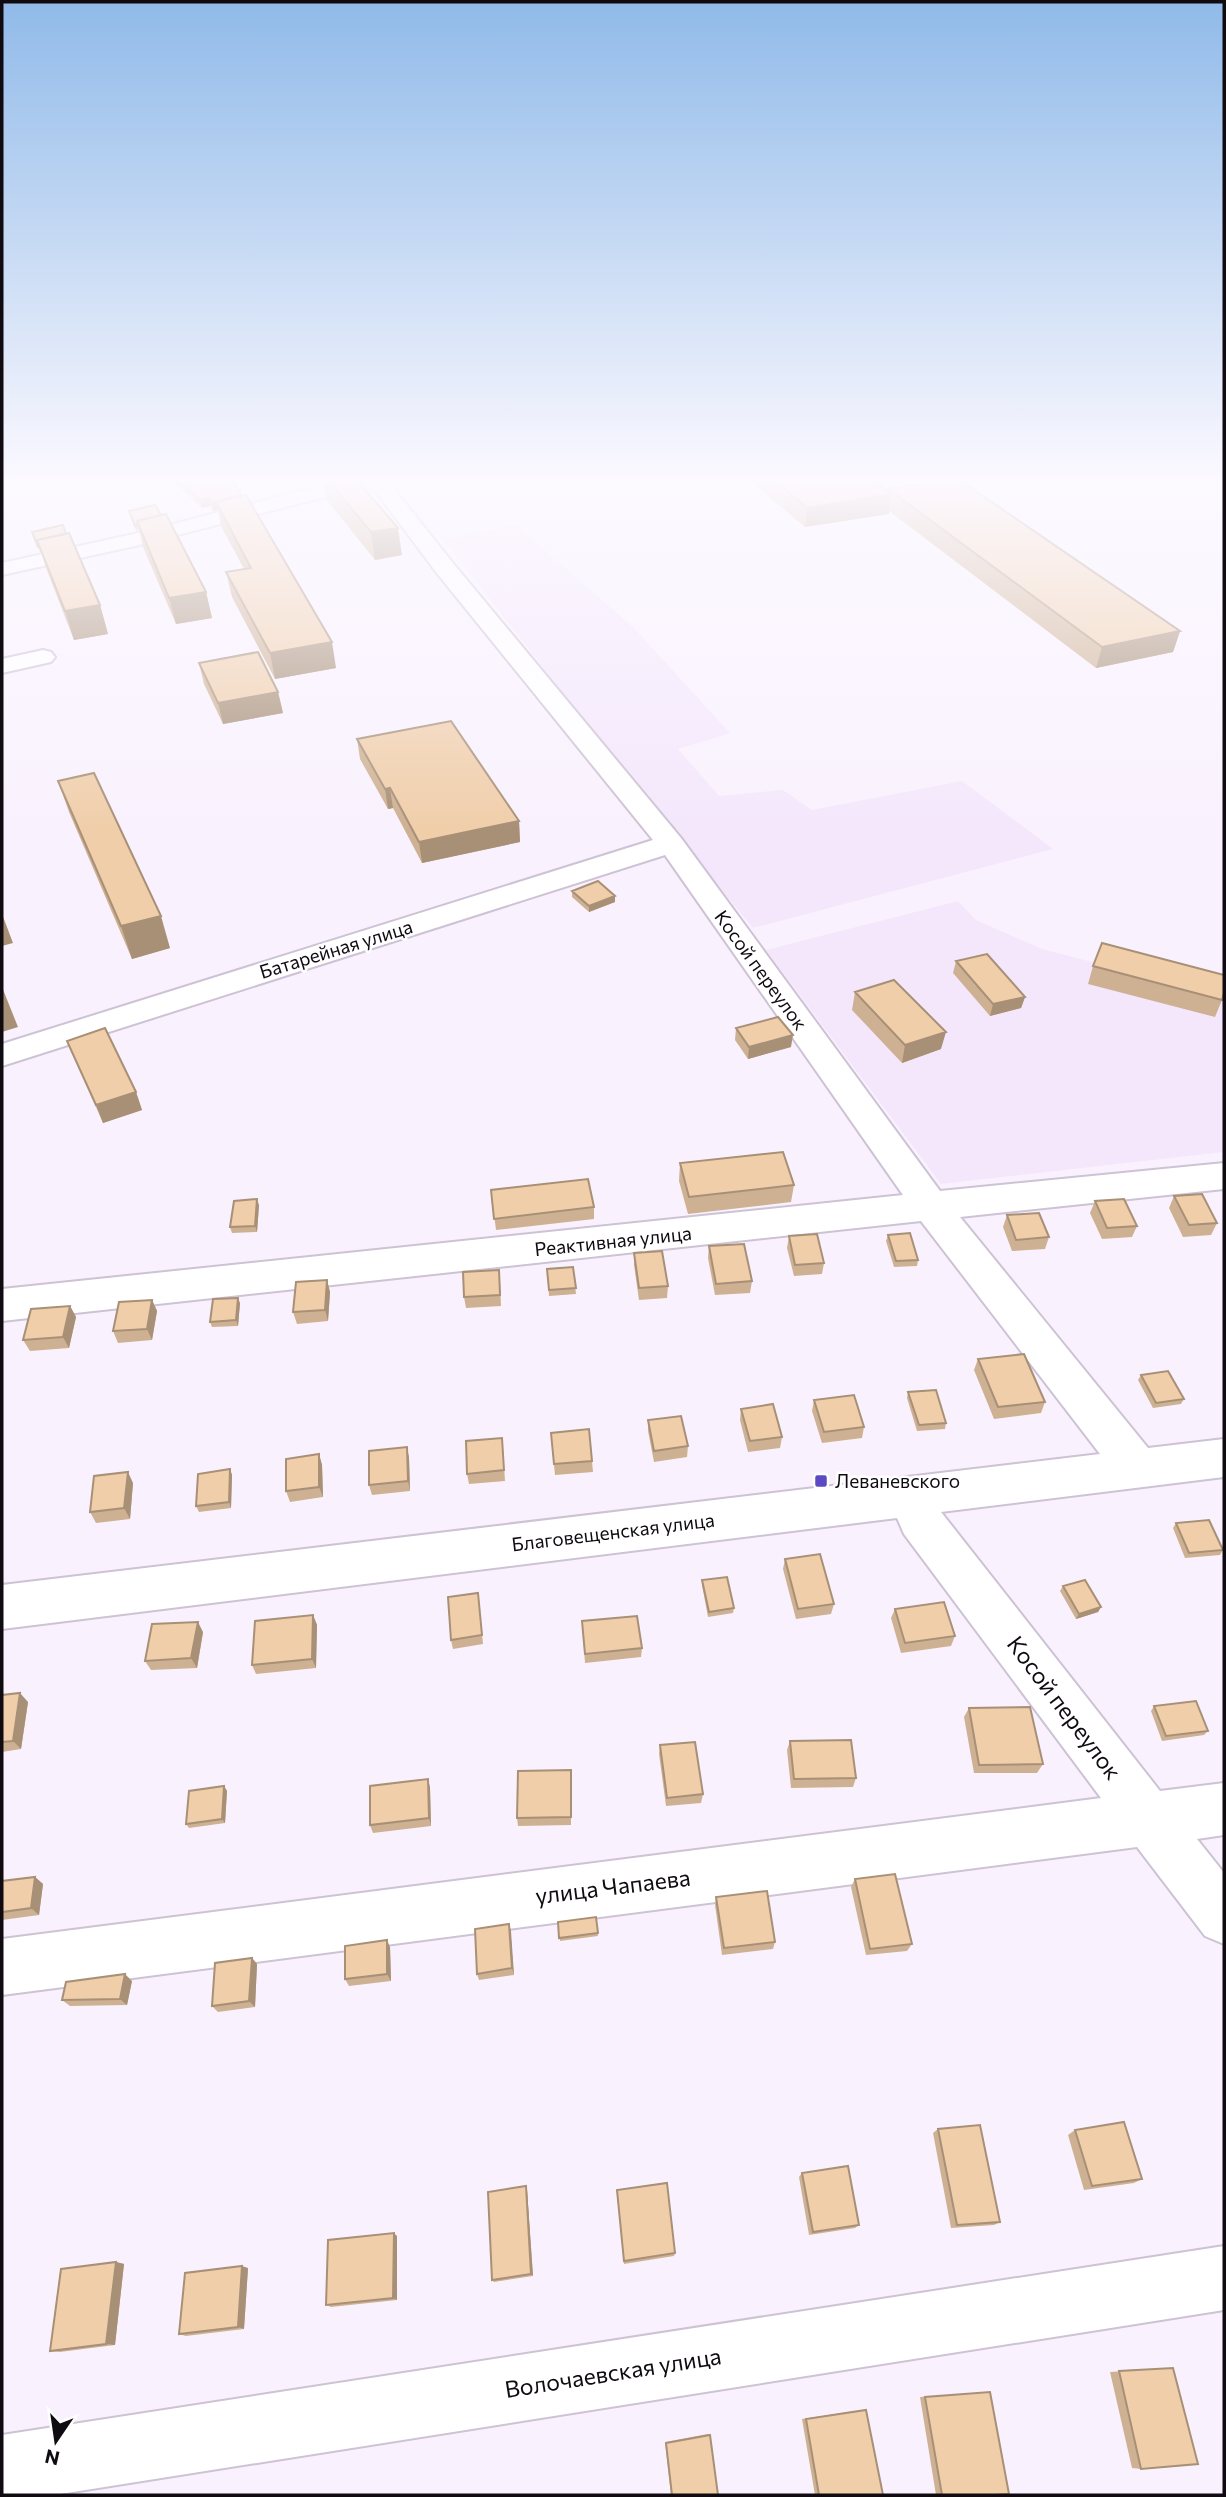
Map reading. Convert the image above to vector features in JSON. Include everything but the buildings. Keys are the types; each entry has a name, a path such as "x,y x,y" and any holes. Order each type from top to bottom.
{"street":[{"name":"Косой переулок","path":"467,596 670,844 930,1205 1137,1468"},
{"path":"2,666 43,657"},
{"name":"Батарейная улица","path":"2,1055 670,844"},
{"name":"Реактивная улица","path":"2,1305 386,1267 930,1205 1224,1176"},
{"name":"Благовещенская улица","path":"2,1607 1224,1458"},
{"name":"Косой переулок","path":"915,1494 920,1520 1224,1917"},
{"name":"улица Чапаева","path":"2,1967 1224,1809"},
{"name":"Волочаевская улица","path":"2,2469 1224,2277"}],"shaded area":[{"path":"487,596 597,596 633,627 730,733 678,749 719,796 783,790 812,810 962,781 1053,849 753,928 620,767"},
{"path":"958,901 976,920 1042,949 1224,996 1224,1152 941,1184 766,950"}],"place":[{"name":"Леваневского","path":"821,1481"}]}
